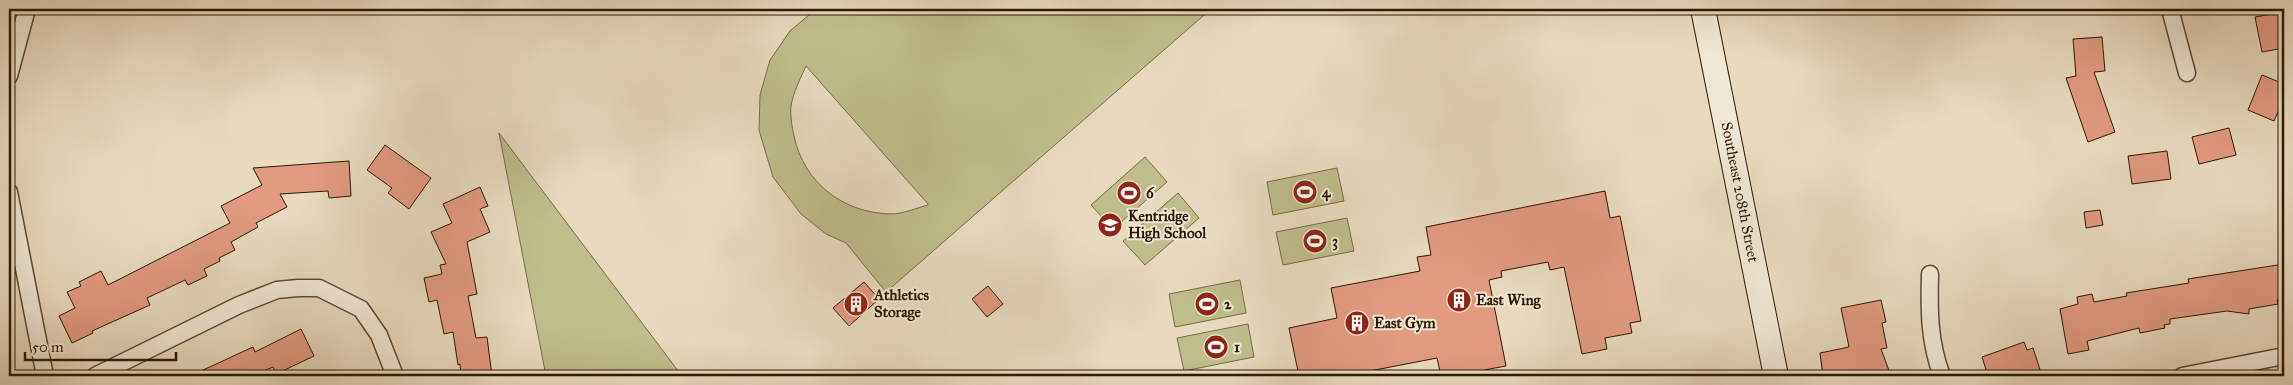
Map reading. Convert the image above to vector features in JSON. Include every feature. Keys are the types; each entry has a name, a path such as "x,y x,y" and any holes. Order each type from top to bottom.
{"main road":[{"name":"Southeast 208th Street","path":"1703,9 1776,376"}],"street":[{"path":"9,76 27,9"},
{"path":"2170,9 2174,32 2187,73"},
{"path":"9,192 45,376"},
{"path":"1930,274 1928,320 1936,360 1942,376"},
{"path":"95,376 239,305 277,290 320,288 360,309 379,335 395,376"},
{"path":"2182,376 2284,356"}],"shaded area":[{"path":"816,9 1211,9 886,292 846,243 826,234 801,214 773,177 759,130 760,95 770,60 790,31","holes":["806,66 928,204 895,214 873,212 857,208 842,201 816,181 799,153 791,117 793,96"]},
{"path":"499,133 682,376 546,376"},
{"name":"6","path":"1145,157 1167,182 1113,229 1091,205"},
{"name":"4","path":"1337,168 1344,201 1273,215 1267,182"},
{"path":"1178,193 1199,218 1145,265 1123,241"},
{"name":"3","path":"1347,218 1354,251 1283,265 1276,232"},
{"name":"2","path":"1240,280 1246,313 1175,327 1169,294"},
{"name":"1","path":"1248,324 1254,357 1184,371 1177,338"}],"building":[{"path":"2284,12 2284,48 2262,52 2255,17"},
{"path":"2102,37 2105,71 2094,72 2115,132 2088,142 2066,78 2076,76 2073,39"},
{"path":"2262,75 2284,84 2284,98 2274,121 2248,110"},
{"path":"2229,128 2236,155 2199,164 2192,137"},
{"path":"385,145 431,178 409,209 388,193 392,188 367,170"},
{"path":"2167,151 2171,179 2132,184 2128,156"},
{"path":"349,161 351,196 329,198 328,191 280,194 287,207 256,223 258,227 231,242 235,250 219,258 220,261 204,269 207,276 188,285 185,280 147,298 150,305 92,331 93,333 72,343 59,316 75,308 67,292 81,286 79,282 101,271 108,285 230,223 221,206 262,185 253,168"},
{"path":"480,187 488,206 480,209 490,232 467,242 477,294 468,296 476,338 487,337 492,376 461,376 453,332 444,334 437,300 429,302 424,278 442,274 440,265 446,264 431,232 452,223 443,204"},
{"name":"East Wing","path":"1605,191 1610,218 1620,216 1641,321 1630,323 1632,333 1605,338 1607,349 1582,354 1564,267 1550,270 1548,262 1501,271 1502,277 1489,280 1506,366 1484,370 1485,376 1441,376 1437,358 1344,376 1299,376 1289,328 1337,318 1331,288 1420,271 1417,257 1431,255 1426,227"},
{"path":"2100,210 2103,225 2086,228 2084,212"},
{"path":"2284,264 2284,299 2277,300 2278,304 2249,309 2249,314 2227,311 2170,319 2170,324 2164,325 2165,328 2140,333 2139,328 2087,341 2089,350 2068,354 2060,309 2078,304 2077,297 2092,294 2094,302 2127,296 2126,293 2189,283 2188,279"},
{"name":"Athletics Storage","path":"864,282 879,299 849,326 833,308"},
{"path":"988,286 1003,304 987,317 972,299"},
{"path":"1881,300 1886,322 1882,323 1887,348 1881,349 1891,376 1823,376 1820,353 1849,347 1841,308"},
{"path":"301,329 314,356 276,374 273,367 252,376 190,376 253,347 255,352"},
{"path":"2024,342 2027,350 2033,348 2042,376 1988,376 1982,357"}],"place":[{"name":"4","path":"1305,192"},
{"name":"6","path":"1129,193"},
{"name":"Kentridge High School","path":"1110,225"},
{"name":"3","path":"1315,241"},
{"name":"East Wing","path":"1459,300"},
{"name":"Athletics Storage","path":"856,304"},
{"name":"2","path":"1207,304"},
{"name":"East Gym","path":"1357,323"},
{"name":"1","path":"1216,347"}]}
